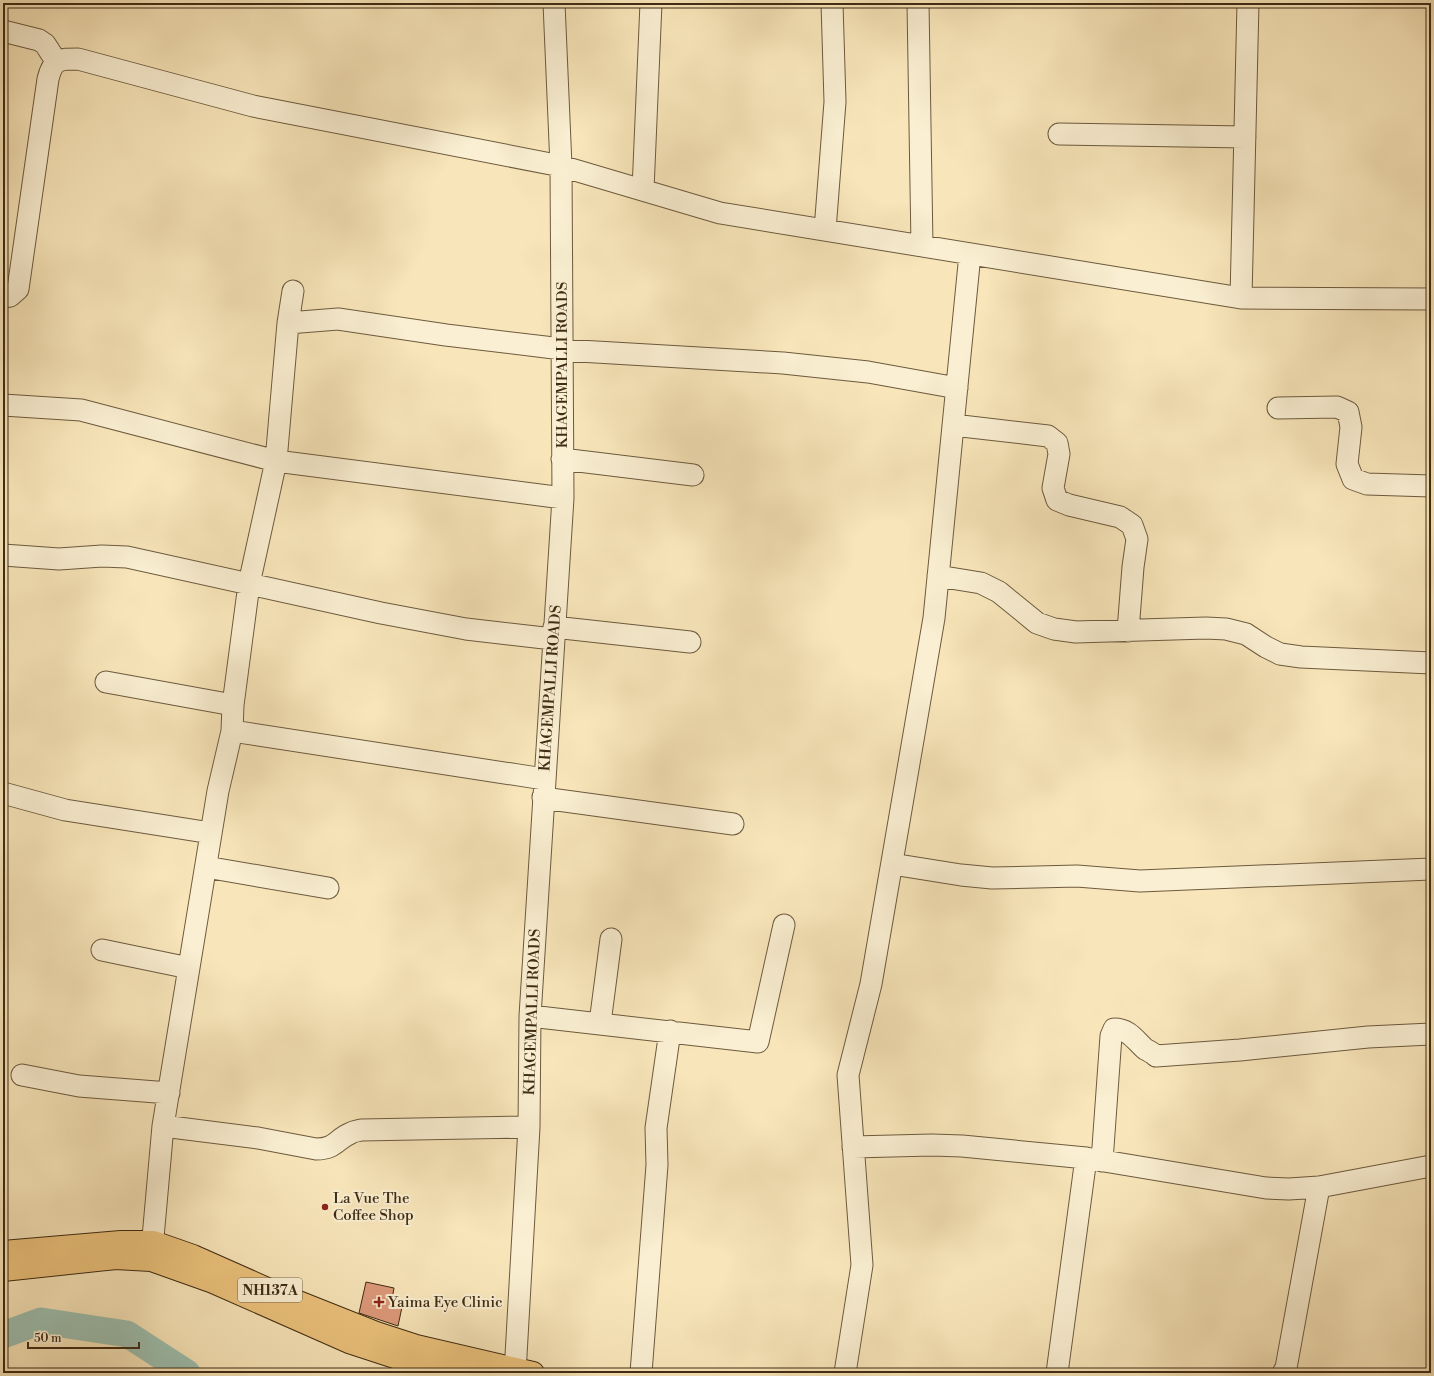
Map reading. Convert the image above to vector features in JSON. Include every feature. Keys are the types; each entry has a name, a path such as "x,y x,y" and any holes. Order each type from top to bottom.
{"highway":[{"name":"NH137A","path":"3,1252 121,1242 152,1251 193,1256 310,1307 376,1333 416,1346 521,1372"},
{"name":"NH137A","path":"3,1270 116,1258 152,1251 213,1282 349,1342 398,1358 460,1373"}],"street":[{"name":"KHAGEMPALLI ROADS","path":"521,1372 529,1127 530,1016 553,633 563,498 561,166 554,3"},
{"path":"643,190 651,3"},
{"path":"825,230 835,102 832,3"},
{"path":"918,3 922,246"},
{"path":"1241,298 1248,3"},
{"path":"3,31 39,40 45,44 56,61"},
{"path":"3,297 10,296 18,289 50,68 56,61 78,59 253,106 561,166 720,213 1241,298 1431,299"},
{"path":"1060,134 1245,137"},
{"path":"845,1373 862,1265 848,1075 871,984 934,618 970,254"},
{"path":"152,1251 163,1126 218,791 232,731 233,706 250,584 276,461 288,323 293,291"},
{"path":"288,323 338,319 562,350 783,363 868,372 957,388"},
{"path":"3,405 81,410 276,461 563,498"},
{"path":"1278,408 1337,407 1348,412 1351,428 1347,464 1353,479 1367,484 1431,486"},
{"path":"953,425 1048,436 1057,443 1060,454 1053,488 1057,500 1070,505 1120,516 1132,525 1137,539 1133,566 1128,631"},
{"path":"562,459 693,474"},
{"path":"3,555 59,559 102,556 127,557 381,613 458,627 690,642"},
{"path":"938,576 981,583 999,592 1037,623 1054,629 1076,632 1206,628 1226,629 1246,634 1280,654 1302,657 1431,663"},
{"path":"106,682 233,706"},
{"path":"232,731 544,788 543,798 733,824"},
{"path":"3,793 66,810 211,833"},
{"path":"892,864 992,878 1078,876 1140,881 1431,869"},
{"path":"206,867 328,888"},
{"path":"530,1016 758,1042 784,925"},
{"path":"600,1024 611,939"},
{"path":"102,950 189,968"},
{"path":"1056,1373 1094,1159 1110,1036 1114,1029 1121,1029 1131,1034 1147,1050 1156,1056 1240,1050 1368,1037 1431,1034"},
{"path":"640,1373 657,1165 656,1128 670,1031"},
{"path":"22,1075 79,1086 169,1093"},
{"path":"163,1126 258,1138 316,1149 325,1149 335,1145 350,1133 361,1130 529,1127"},
{"path":"853,1147 932,1145 962,1146 1094,1159 1266,1188 1289,1189 1319,1187 1431,1166"},
{"path":"1283,1373 1286,1368 1319,1187"}],"building":[{"path":"366,1282 394,1288 391,1305 402,1307 398,1326 359,1313"}],"waterway":[{"path":"3,1335 41,1321 127,1334 187,1373"}],"place":[{"name":"La Vue The Coffee Shop","path":"325,1207"},
{"name":"Yaima Eye Clinic","path":"379,1302"}]}
